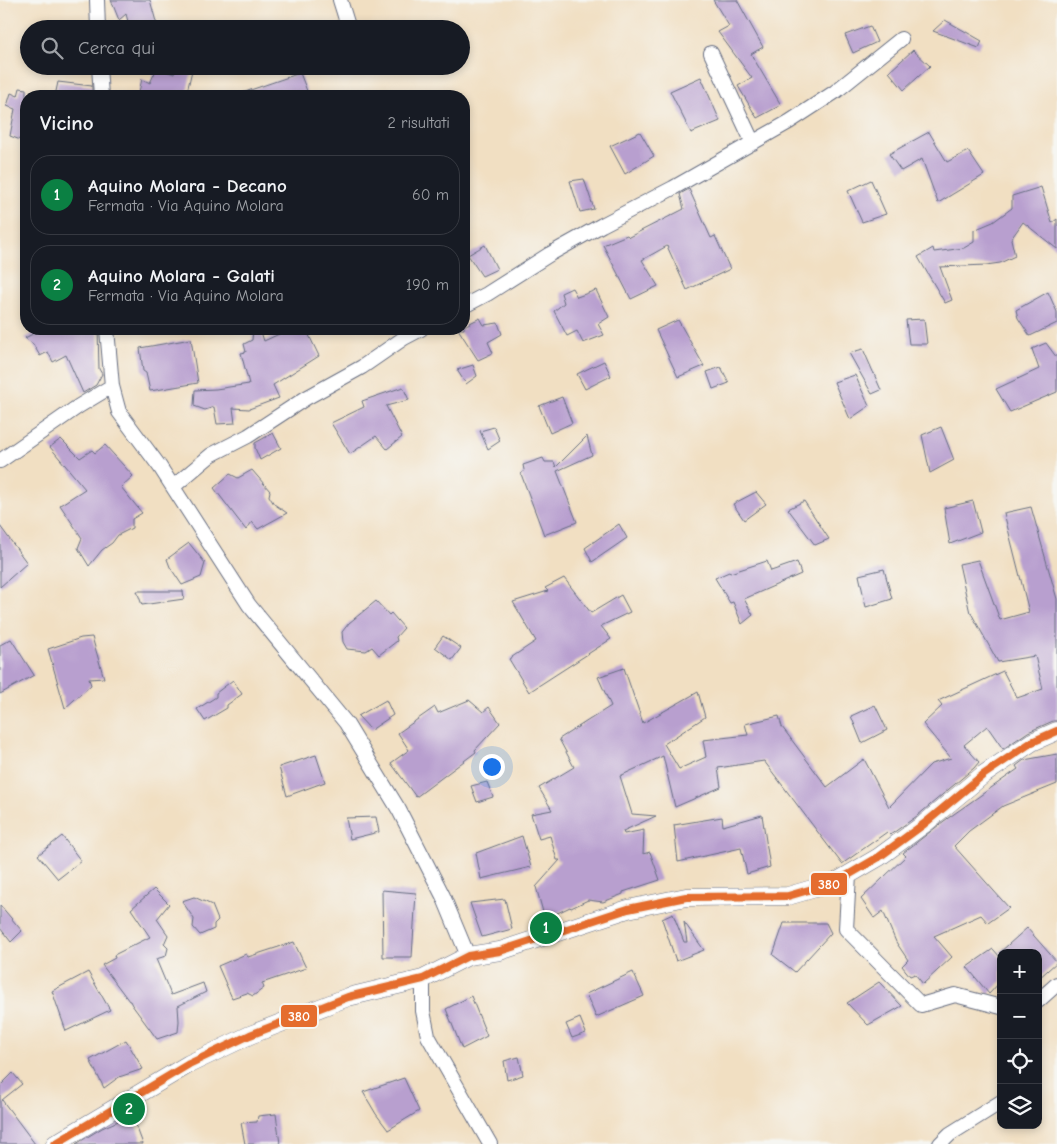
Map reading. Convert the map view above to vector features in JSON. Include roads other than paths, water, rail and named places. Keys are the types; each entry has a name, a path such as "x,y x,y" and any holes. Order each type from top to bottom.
{"street":[{"path":"97,0 98,20"},
{"path":"340,0 346,20"},
{"path":"470,303 550,254 673,188 789,122 835,92 900,40"},
{"path":"711,53 753,143"},
{"path":"100,75 101,90"},
{"path":"108,335 112,386 119,412 160,467 249,605 346,723 416,844 443,896 468,956"},
{"path":"173,487 211,456 248,436 306,398 362,367 410,335"},
{"path":"0,461 79,406 112,386"},
{"path":"55,1144 189,1064 250,1035 348,997 423,979 468,956 500,951 628,909 686,897 788,896 836,882 879,857 924,824 984,775 1032,742 1057,731"},
{"path":"849,874 846,930 921,1005 955,995 997,1006"},
{"path":"423,979 423,1011 428,1036 490,1144"},
{"path":"1042,997 1057,984"},
{"path":"940,1144 950,1134 997,1105"}],"place":[{"name":"Aquino Molara - Decano","path":"546,928"},
{"name":"Aquino Molara - Galati","path":"129,1109"}]}
